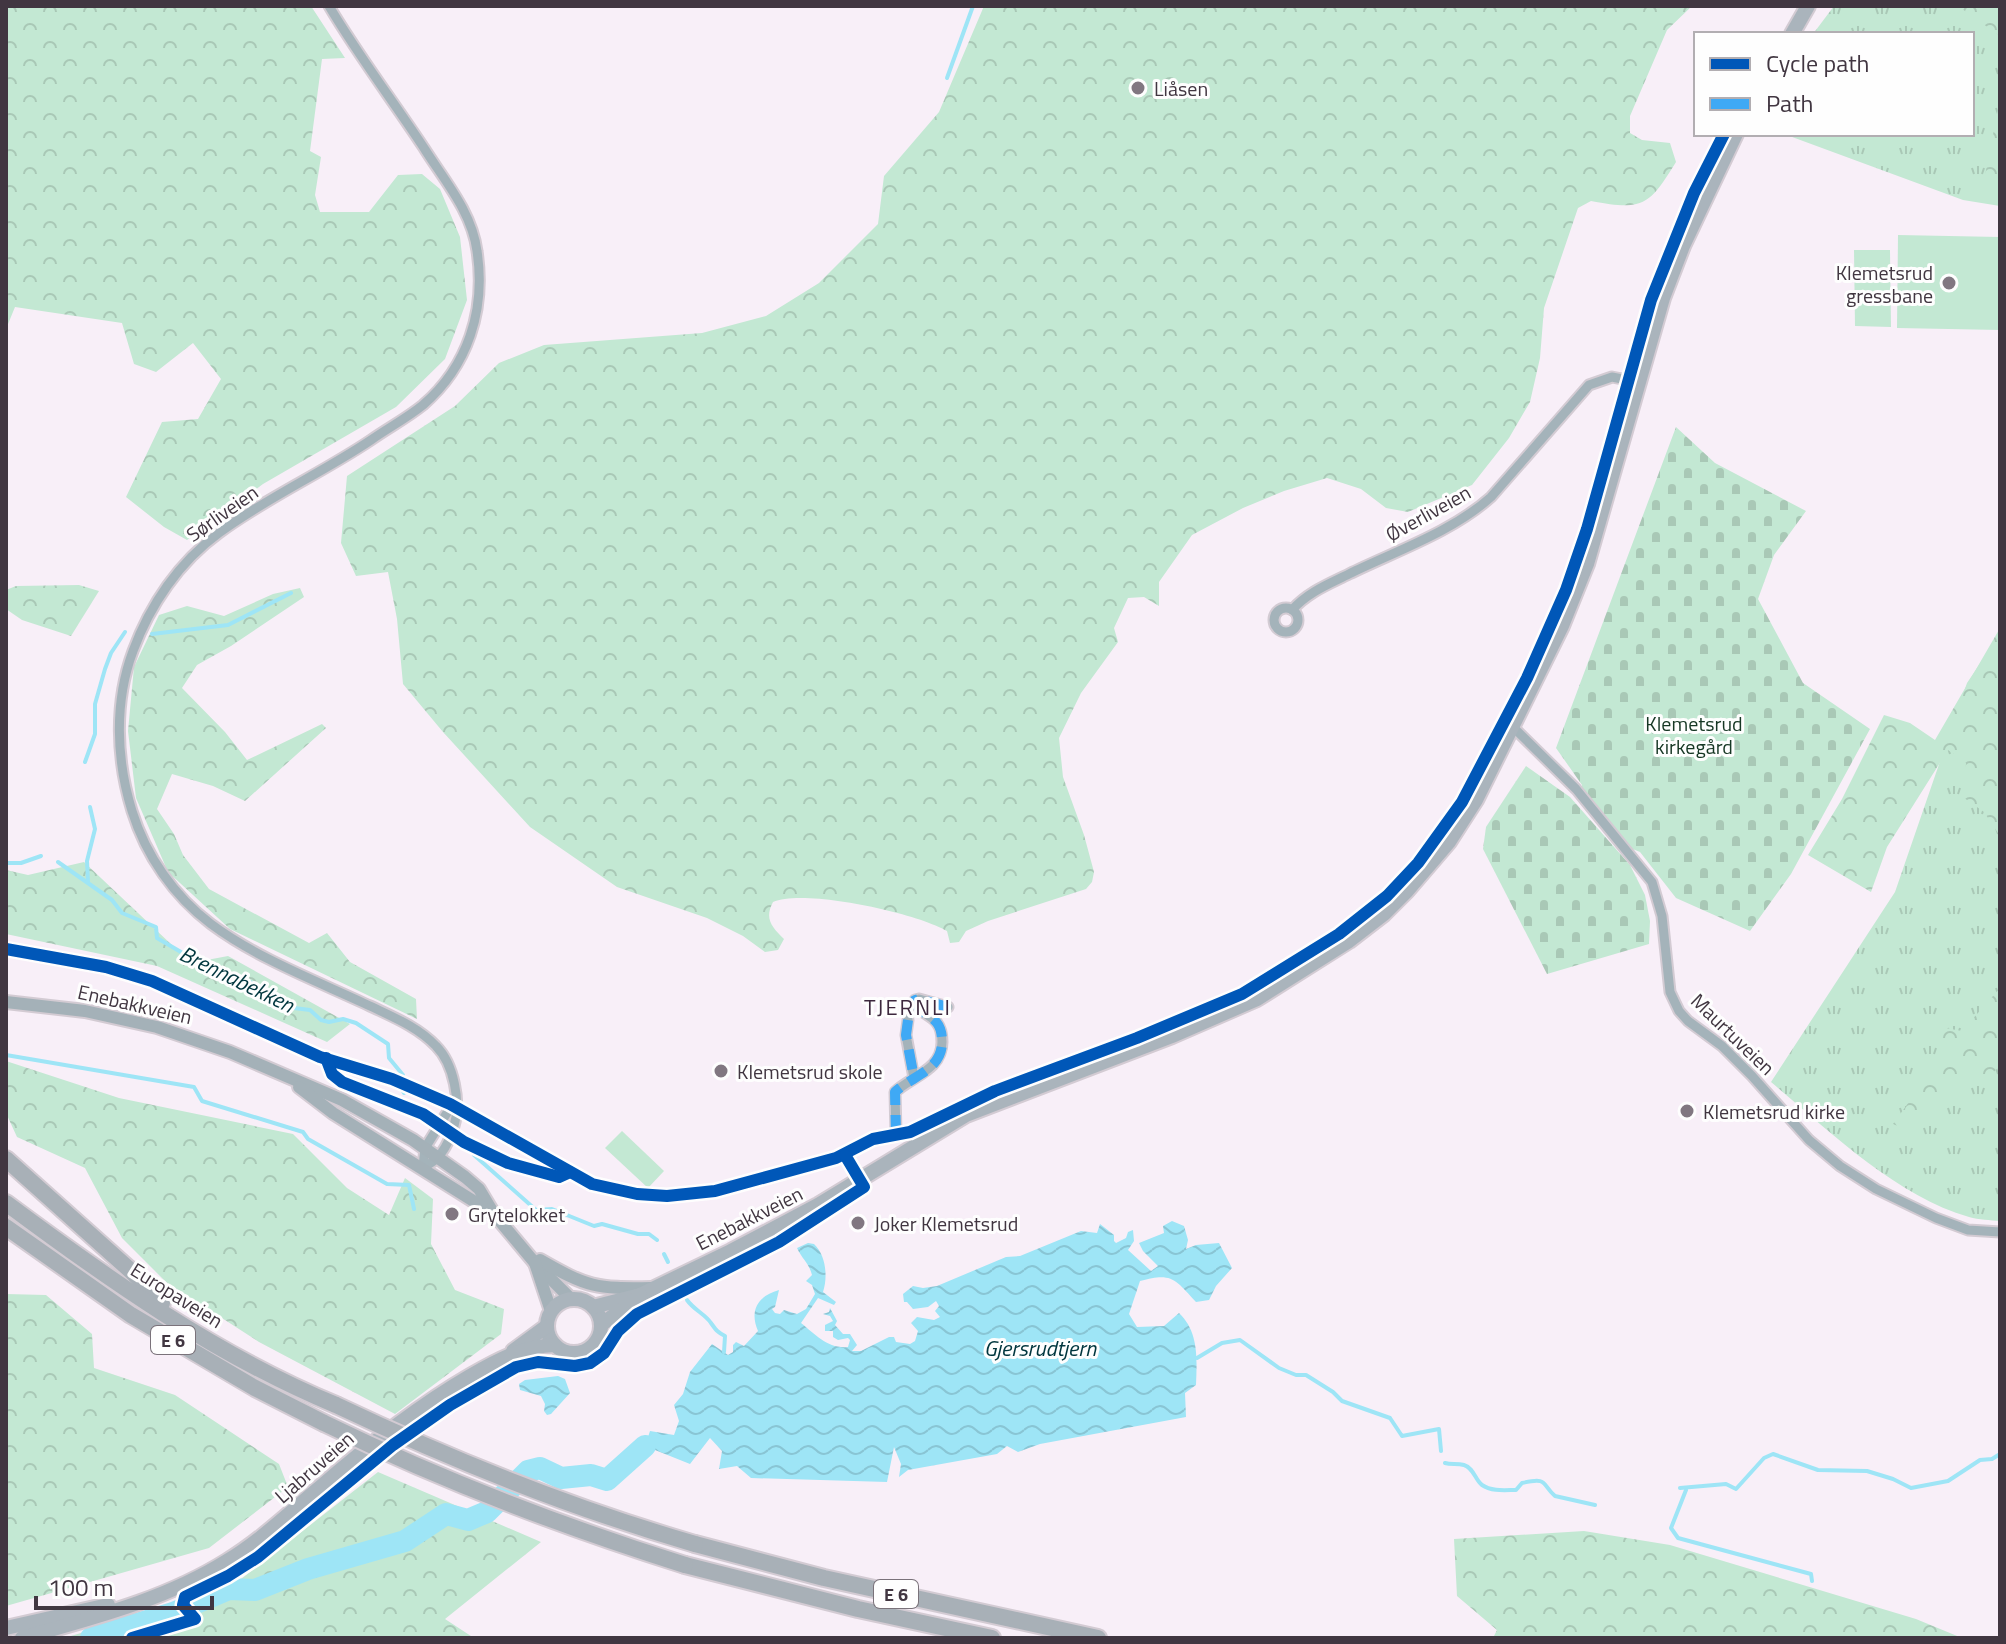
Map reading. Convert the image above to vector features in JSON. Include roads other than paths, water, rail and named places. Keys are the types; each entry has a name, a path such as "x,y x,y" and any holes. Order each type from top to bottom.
{"highway":[{"name":"E 6","path":"6,1159 131,1271 183,1324"},
{"name":"Europaveien","path":"6,1203 76,1254 183,1324 263,1370 449,1457 526,1488 695,1544 851,1584 1098,1638"},
{"name":"Europaveien","path":"8,1229 131,1315 255,1388 324,1423 492,1498 591,1535 685,1565 858,1609 992,1638"}],"main road":[{"path":"1793,32 1808,6"},
{"name":"Enebakkveien","path":"555,1345 574,1353 589,1349 596,1342 601,1325 647,1292 818,1205 966,1115 1235,1009 1318,962 1384,914 1428,868 1476,800 1562,626 1587,564 1663,298 1683,246 1735,136"},
{"name":"Enebakkveien","path":"6,1002 85,1011 146,1024 215,1047 342,1100 439,1157 479,1189 494,1214 571,1299 583,1300 593,1307 647,1292"},
{"name":"Enebakkveien","path":"295,1082 333,1113 494,1214"},
{"path":"532,1258 589,1286 647,1292"},
{"name":"Enebakkveien","path":"532,1258 551,1311"},
{"path":"555,1345 547,1326 551,1311 571,1299"},
{"path":"593,1307 601,1325"},
{"name":"Ljabruveien","path":"507,1356 547,1326"},
{"name":"Ljabruveien","path":"22,1638 111,1612 198,1578 251,1545 364,1449 449,1389 507,1356 535,1347 555,1345"},
{"name":"Ljabruveien","path":"6,1628 144,1599"}],"street":[{"name":"Sørliveien","path":"329,6 447,182 472,231 477,250 479,283 472,334 448,379 425,403 359,448 220,532 190,558 163,591 135,645 122,690 121,766 138,830 159,867 177,893 212,925 240,943 416,1029 439,1049 455,1084 456,1120 439,1157"},
{"name":"Øverliveien","path":"1292,610 1320,587 1474,510 1496,491 1589,385 1612,377 1637,382"},
{"name":"Maurtuveien","path":"1514,728 1586,801 1652,882 1662,916 1670,992 1688,1021 1722,1046 1809,1140 1863,1182 1968,1230 2000,1232"},
{"path":"896,1135 894,1094 934,1064 942,1040 936,1022 917,1008 915,1000 948,1007"},
{"path":"908,1020 906,1035 914,1078"},
{"path":"423,1167 425,1148 455,1100"},
{"path":"423,1167 439,1157"}],"water":[{"name":"Gjersrudtjern","path":"1172,1221 1184,1226 1188,1240 1186,1249 1219,1243 1232,1268 1216,1286 1209,1300 1196,1302 1172,1280 1159,1277 1140,1281 1129,1314 1137,1327 1164,1326 1179,1313 1186,1320 1193,1337 1197,1365 1196,1385 1185,1393 1186,1417 1040,1444 1018,1452 1007,1446 997,1454 908,1470 899,1477 901,1464 894,1447 887,1482 751,1478 737,1466 719,1469 722,1451 710,1438 690,1464 645,1446 650,1431 674,1435 679,1421 674,1405 683,1394 690,1372 712,1344 728,1355 733,1352 736,1342 744,1346 758,1331 755,1310 761,1300 779,1290 772,1309 775,1313 780,1314 784,1310 797,1314 806,1309 815,1294 812,1285 806,1281 812,1275 811,1271 797,1248 808,1243 814,1244 823,1260 826,1273 823,1292 836,1302 834,1305 818,1298 801,1323 828,1343 848,1347 848,1338 838,1340 833,1337 833,1331 825,1331 825,1325 833,1321 823,1314 830,1308 837,1321 835,1325 843,1334 850,1334 857,1345 852,1351 861,1351 889,1337 894,1337 896,1342 910,1344 915,1341 918,1331 911,1323 917,1317 934,1320 940,1317 935,1311 939,1306 936,1301 928,1307 913,1309 904,1302 903,1294 913,1286 937,1286 1006,1257 1020,1256 1081,1231 1097,1233 1100,1224 1114,1235 1116,1243 1133,1230 1134,1241 1128,1250 1151,1271 1158,1266 1139,1243 1164,1233 1163,1226"},
{"path":"558,1376 565,1379 570,1393 547,1415 541,1396 520,1390 519,1384 525,1380"}],"waterway":[{"path":"947,78 973,6"},
{"path":"152,634 228,625 291,593"},
{"path":"85,762 95,734 95,704 105,669 125,632"},
{"path":"88,882 87,861 95,829 90,807"},
{"name":"Brennabekken","path":"6,863 21,863 41,856"},
{"name":"Brennabekken","path":"58,862 112,900 122,913 156,927 157,938 222,976 253,983 294,1008 310,1010 321,1020 343,1019 356,1023 388,1044 389,1058 403,1075 401,1088 404,1093"},
{"path":"6,1055 194,1087 202,1101 303,1132 308,1139 387,1184 409,1185 414,1209"},
{"name":"Brennabekken","path":"474,1155 536,1210 552,1209 594,1226 602,1224 649,1234 657,1240"},
{"path":"664,1254 668,1262"},
{"path":"687,1300 725,1336 724,1352"},
{"path":"1197,1358 1222,1343 1240,1340 1279,1368 1296,1375 1306,1375 1342,1401 1390,1418 1402,1436 1439,1429 1441,1451"},
{"path":"91,1638 173,1613 229,1589 255,1590 308,1569 405,1541 446,1514 468,1520 487,1512 528,1471 540,1468 561,1478 591,1475 607,1480 645,1446"},
{"path":"1680,1488 1726,1484 1736,1489 1764,1458 1773,1454 1818,1470 1867,1471 1911,1488 1948,1481 1980,1460 1992,1459 2000,1454"},
{"path":"1445,1463 1467,1467 1480,1483 1490,1489 1516,1490 1522,1483 1541,1481 1555,1496 1595,1505"},
{"path":"1686,1490 1671,1528 1678,1538 1811,1574 1812,1581"}],"place":[{"name":"Liåsen","path":"1138,88"},
{"name":"Klemetsrud gressbane","path":"1949,283"},
{"name":"Klemetsrud skole","path":"721,1071"},
{"name":"Klemetsrud kirke","path":"1687,1111"},
{"name":"Grytelokket","path":"452,1214"},
{"name":"Joker Klemetsrud","path":"858,1223"}],"district":[{"name":"TJERNLI","path":"908,1007"}],"park label":[{"name":"Klemetsrud kirkegård","path":"1694,734"}]}
